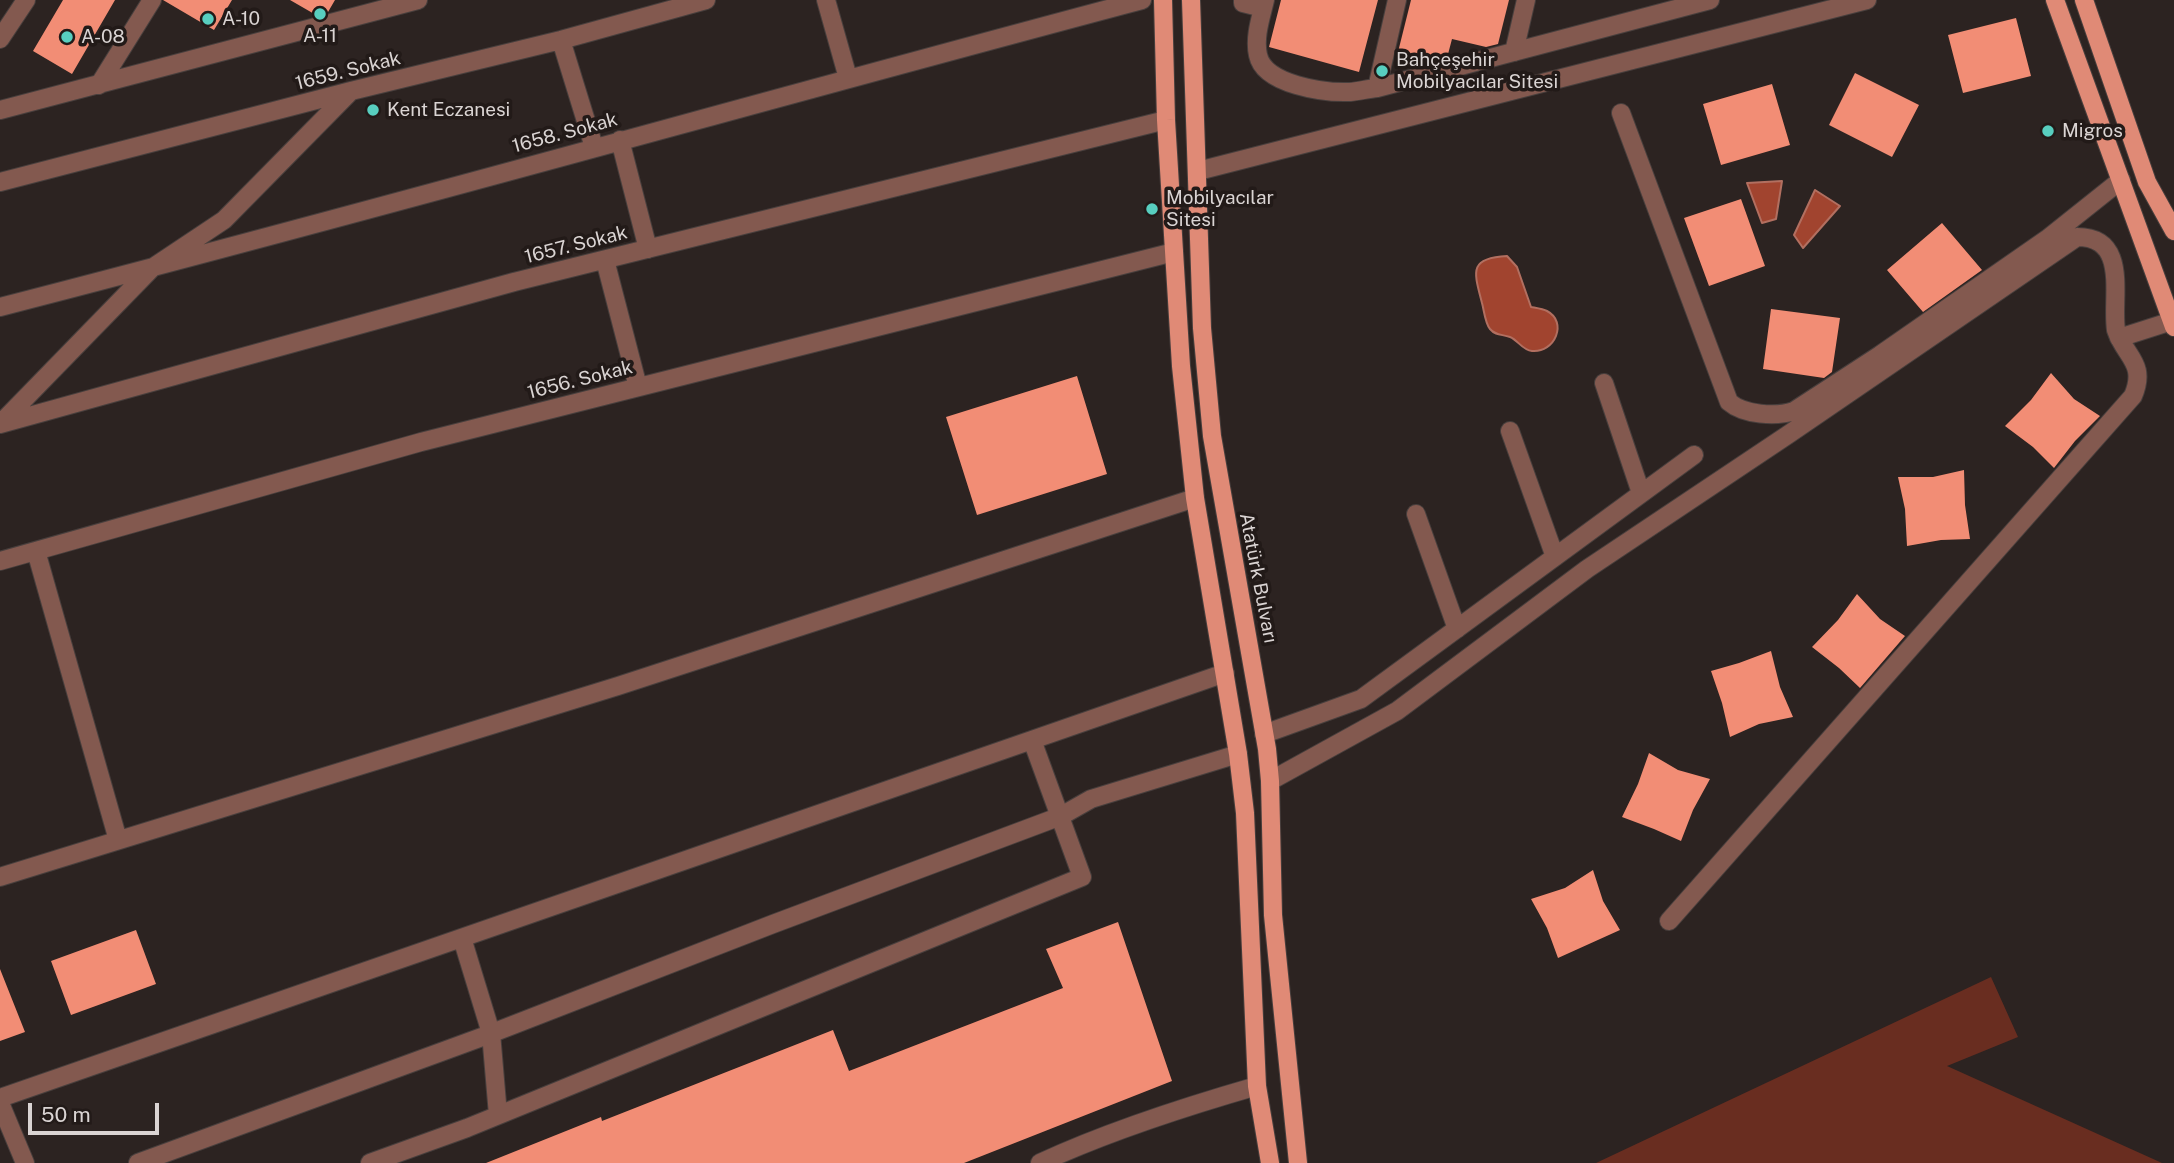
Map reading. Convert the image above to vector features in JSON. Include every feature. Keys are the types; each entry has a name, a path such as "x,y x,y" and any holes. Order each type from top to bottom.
{"main road":[{"path":"1163,0 1166,120 1181,366 1195,498 1238,754 1245,813 1257,1086 1270,1163"},
{"name":"Atatürk Bulvarı","path":"1191,0 1202,328 1212,436 1266,742 1270,781 1273,915 1298,1163"},
{"path":"2055,0 2174,322"},
{"path":"2084,0 2147,182 2174,231"},
{"path":"2147,182 2174,213"},
{"path":"1238,754 1266,742"},
{"path":"1257,1086 1289,1084"}],"street":[{"path":"0,39 26,0"},
{"path":"99,85 152,0"},
{"path":"0,110 418,0"},
{"name":"1659. Sokak","path":"0,182 561,40 706,0"},
{"path":"826,0 848,78"},
{"name":"1658. Sokak","path":"0,307 1142,0"},
{"path":"1243,0 1242,3 1264,4 1257,34 1257,53 1268,71 1309,88 1330,92 1377,88 1514,52 1648,8 1710,0"},
{"path":"1377,88 1397,0"},
{"path":"1514,52 1526,0"},
{"path":"1198,171 1867,0"},
{"path":"561,40 594,147"},
{"path":"0,424 152,268 224,220 351,91"},
{"path":"1621,113 1729,402 1742,410 1778,414 1794,411 2047,239 2121,180"},
{"name":"1657. Sokak","path":"0,424 514,282 1166,120"},
{"path":"620,140 648,249"},
{"path":"1270,781 1397,711 1587,569 2077,237 2091,239 2104,247 2109,253 2116,282 2115,322 2119,338 2134,360 2138,374 2136,389 2129,402 1670,921"},
{"name":"1656. Sokak","path":"0,561 421,442 1174,252"},
{"path":"605,260 638,387"},
{"path":"2119,338 2174,322"},
{"path":"1604,383 1641,493"},
{"path":"1510,431 1555,557"},
{"path":"1266,742 1361,699 1694,455"},
{"path":"0,877 605,690 1195,498"},
{"path":"1416,514 1457,629"},
{"path":"36,551 118,840"},
{"path":"24,1163 0,1101 1225,673"},
{"path":"370,1163 498,1115 1082,877 1032,740"},
{"path":"138,1163 491,1033 1060,816 1091,799 1238,754"},
{"path":"462,938 491,1033 498,1115"},
{"path":"1040,1163 1065,1157 1199,1103 1257,1086"}],"shaded area":[{"path":"1782,181 1776,219 1762,223 1747,183"},
{"path":"1815,190 1840,206 1803,248 1794,235"},
{"path":"1507,256 1517,267 1531,307 1547,311 1557,322 1556,336 1547,347 1540,350 1525,349 1513,338 1495,333 1487,323 1477,283 1477,269 1486,260"},
{"path":"1991,977 2018,1037 1947,1066 2162,1163 1596,1163"}],"building":[{"name":"A-08","path":"63,0 115,0 72,74 33,51"},
{"name":"A-10","path":"163,0 232,0 214,30"},
{"name":"A-11","path":"290,0 335,0 328,12 316,15"},
{"path":"1281,0 1378,0 1359,72 1269,47"},
{"path":"1411,0 1509,0 1498,44 1486,47 1452,39 1447,58 1434,61 1398,52"},
{"path":"2016,18 2031,76 1963,93 1948,35"},
{"path":"1855,73 1919,105 1892,157 1829,125"},
{"path":"1772,84 1790,145 1721,165 1703,104"},
{"path":"1741,199 1765,266 1709,286 1684,218"},
{"path":"1942,223 1982,270 1923,312 1887,270"},
{"path":"1771,309 1840,318 1832,372 1824,378 1763,369"},
{"path":"2051,373 2074,399 2100,416 2075,441 2054,468 2033,447 2005,426 2031,400"},
{"path":"1077,376 1107,474 977,515 946,417"},
{"path":"1964,470 1970,539 1941,540 1907,546 1905,509 1898,477 1933,477"},
{"path":"1857,594 1880,619 1905,636 1860,688 1812,647 1838,620"},
{"path":"1771,651 1780,687 1793,717 1759,724 1730,737 1711,671"},
{"path":"1649,753 1678,770 1710,779 1693,810 1681,841 1622,817"},
{"path":"1593,870 1603,901 1620,930 1558,958 1547,928 1531,899 1565,888"},
{"path":"1118,922 1172,1081 964,1163 486,1163 601,1117 602,1121 833,1030 849,1071 1063,988 1046,949"},
{"path":"136,930 156,984 71,1015 51,961"},
{"path":"0,969 25,1032 0,1041"}],"place":[{"name":"A-11","path":"320,14"},
{"name":"A-10","path":"208,19"},
{"name":"A-08","path":"67,37"},
{"name":"Bahçeşehir Mobilyacılar Sitesi","path":"1382,71"},
{"name":"Kent Eczanesi","path":"373,110"},
{"name":"Migros","path":"2048,131"},
{"name":"Mobilyacılar Sitesi","path":"1152,209"}]}
